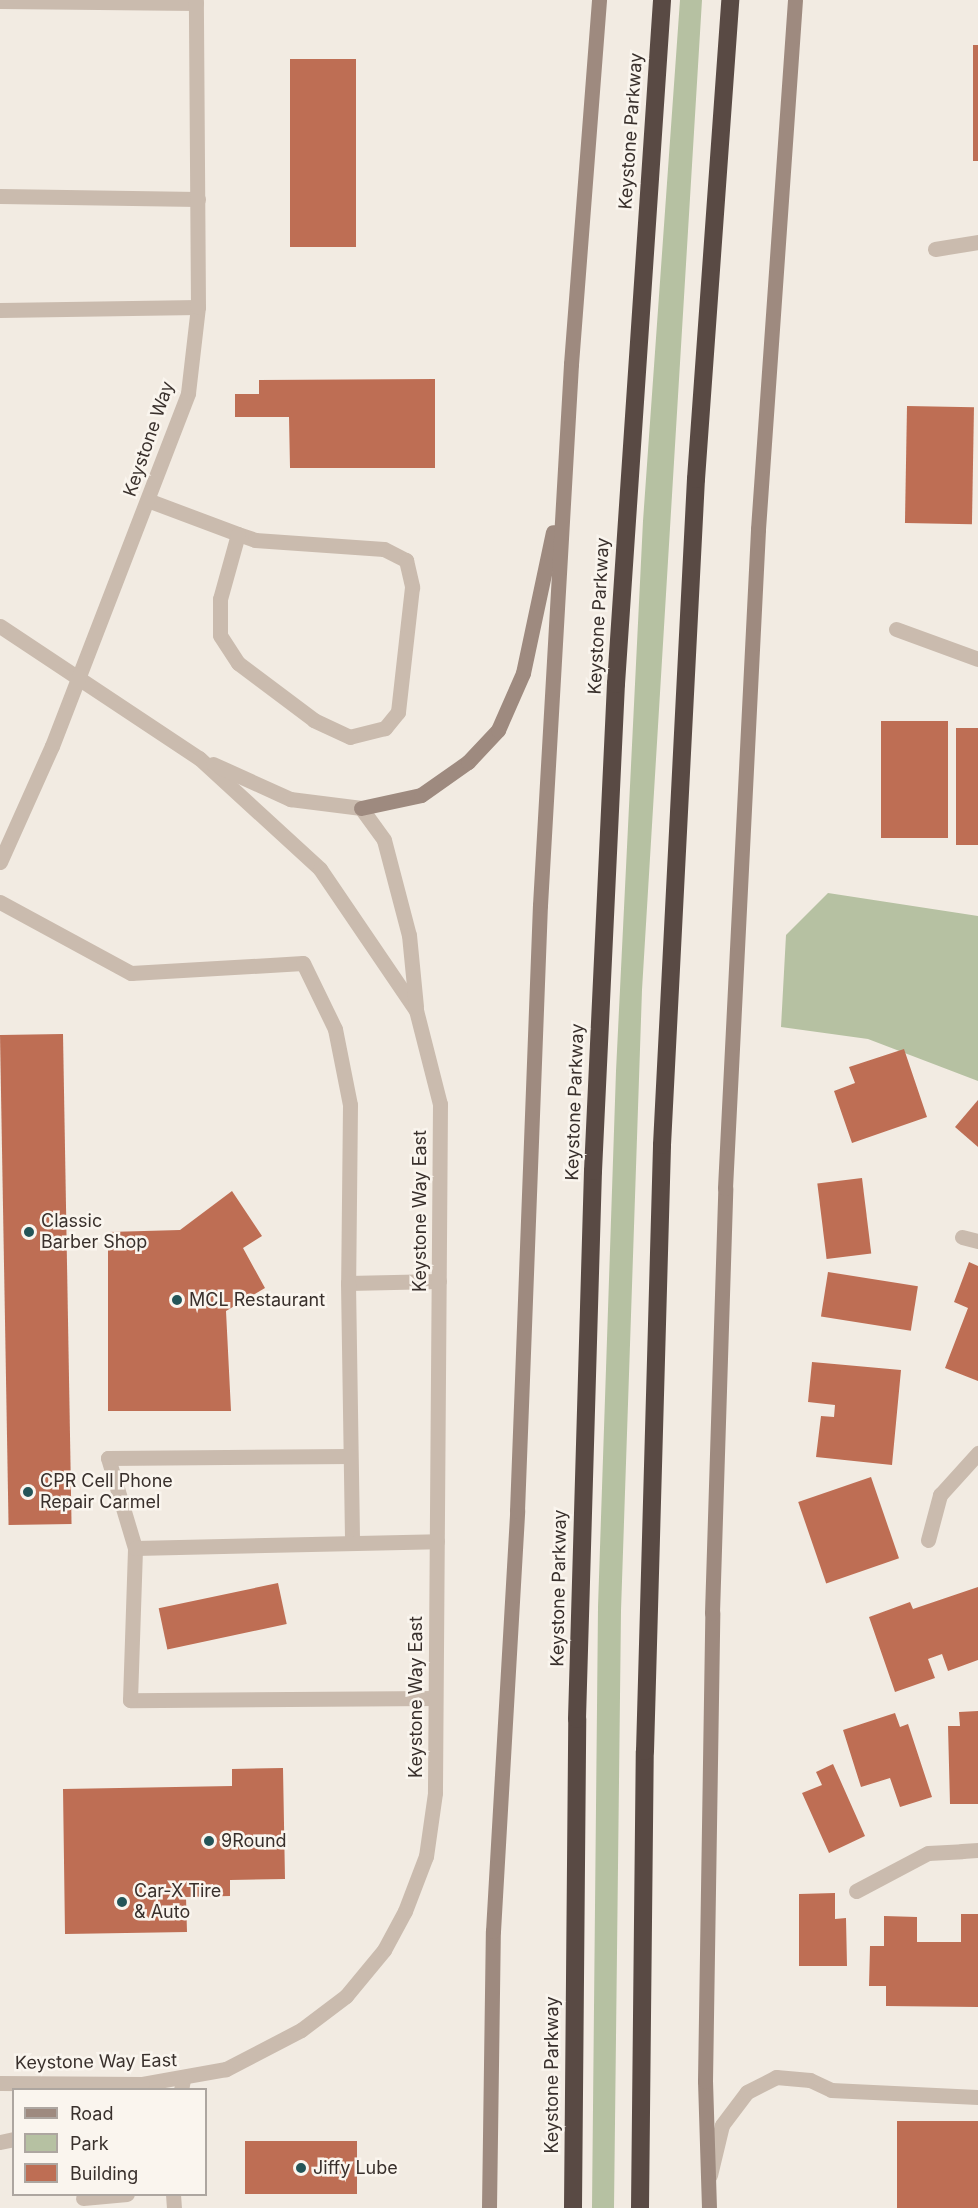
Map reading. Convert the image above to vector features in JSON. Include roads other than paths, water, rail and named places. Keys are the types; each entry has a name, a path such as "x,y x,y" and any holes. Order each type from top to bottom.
{"highway":[{"name":"Keystone Parkway","path":"573,2208 577,1719 594,1147 616,684 662,0"},
{"path":"640,2208 645,1751 663,1122 696,479 730,0"}],"main road":[{"path":"489,2208 493,1931 564,485 599,0"},
{"path":"709,2208 707,2187 712,1625 726,1165 758,518 795,0"},
{"path":"361,808 421,795 468,762 498,730 523,673 564,485"}],"street":[{"path":"0,1 196,2"},
{"name":"Keystone Way","path":"0,862 150,501 188,393 198,307 196,2"},
{"path":"0,196 198,199"},
{"path":"935,249 978,242"},
{"path":"0,310 198,307"},
{"path":"150,501 255,540 384,549 406,560 412,587 398,711 385,728 350,737 314,720 238,663 220,635 220,600 238,534"},
{"name":"Keystone Way East","path":"0,627 78,676 199,758 320,869 416,1010 429,1046 440,1104 435,1793 426,1856 384,1950 346,1996 301,2030 226,2069 182,2085 0,2083"},
{"path":"896,629 978,659"},
{"name":"Keystone Way East","path":"199,758 290,799 361,808 386,851 409,935 416,1010"},
{"path":"0,902 131,973 303,963 335,1029 350,1105 348,1283 352,1543"},
{"path":"962,1238 978,1241"},
{"path":"348,1283 439,1281"},
{"path":"928,1540 940,1495 978,1453"},
{"path":"350,1456 108,1458 135,1548 130,1701 435,1698"},
{"path":"135,1548 437,1541"},
{"path":"856,1891 928,1853 978,1850"},
{"path":"707,2187 723,2125 747,2092 776,2077 810,2080 831,2090 978,2097"},
{"path":"83,2200 112,2196"}],"place":[{"name":"Classic Barber Shop","path":"29,1232"},
{"name":"MCL Restaurant","path":"177,1300"},
{"name":"CPR Cell Phone Repair Carmel","path":"28,1492"},
{"name":"9Round","path":"209,1841"},
{"name":"Car-X Tire & Auto","path":"122,1902"},
{"name":"Jiffy Lube","path":"301,2168"}]}
